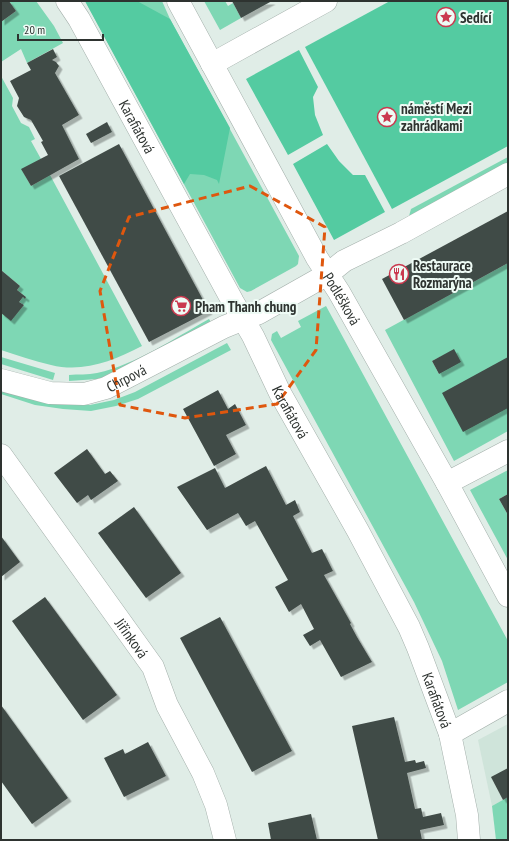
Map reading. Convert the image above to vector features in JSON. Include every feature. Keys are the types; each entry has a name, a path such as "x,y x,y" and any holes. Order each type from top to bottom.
{"street":[{"name":"Karafiátová","path":"67,1 82,24 253,336 280,392 358,531 409,627 450,734 467,815 469,840"},
{"name":"Podléšková","path":"178,1 318,258 447,482 508,596"},
{"path":"212,64 326,1"},
{"path":"328,274 344,262 401,233 508,174"},
{"name":"Chrpová","path":"1,380 50,393 84,394 106,388 224,327 259,313 328,274"},
{"path":"447,482 508,450"},
{"name":"Jiřinková","path":"1,456 153,667 168,705 203,773 216,805 225,840"},
{"path":"450,734 508,701"}],"highlighted area":[{"path":"250,186 325,227 316,350 277,404 185,418 120,405 100,291 129,217"}],"shaded area":[{"path":"508,724 508,797 492,806 478,740"}],"green space":[{"path":"9,1 36,1 54,26 63,43 27,63 21,49 1,62 1,22 16,11"},
{"path":"85,1 162,1 170,19 299,256 298,264 296,266 251,291 247,292 240,288"},
{"path":"85,1 137,1 170,19 230,128 219,184 217,180 204,175 190,174 184,184"},
{"path":"204,1 225,1 228,6 233,3 241,18 220,30"},
{"path":"390,1 508,1 508,146 392,209 305,47"},
{"path":"299,50 318,87 313,97 315,115 323,135 288,155 246,79"},
{"path":"1,76 13,98 12,106 21,123 29,127 35,139 31,141 41,159 22,170 31,186 50,175 142,346 109,361 75,368 63,367 38,362 1,350 1,313 11,320 24,305 19,302 23,297 26,297 17,290 20,286 1,270"},
{"path":"327,144 339,161 353,175 365,175 385,212 334,240 293,164"},
{"path":"508,157 508,163 409,216 411,209"},
{"path":"508,263 508,431 454,461 385,330","holes":["454,350 439,374 432,361"]},
{"path":"326,306 508,641 508,682 458,710 442,661 414,602 271,340 272,334 277,331 281,338 301,327 298,321"},
{"path":"209,319 212,324 118,373 97,379 69,381 69,375 97,373 126,364"},
{"path":"227,343 231,350 138,399 116,406 91,411 63,409 35,405 1,394 1,388 63,404 90,405 114,400 135,392"},
{"path":"1,357 55,373 53,380 1,364"},
{"path":"508,470 508,494 499,499 508,515 508,560 470,490"},
{"path":"508,797 508,840 496,840 492,806"}],"building":[{"path":"1,1 9,1 16,11 1,22"},
{"path":"232,1 272,1 241,18"},
{"path":"53,49 57,57 52,60 59,66 55,73 79,115 62,125 79,159 31,186 21,169 48,155 41,142 43,141 31,120 24,117 17,106 19,98 10,81 31,70 27,63"},
{"path":"107,122 112,132 91,143 86,134"},
{"path":"119,144 209,311 149,342 59,176"},
{"path":"508,211 508,263 404,320 382,279"},
{"path":"1,270 20,286 17,290 26,297 25,299 23,297 19,302 24,305 11,321 1,313"},
{"path":"454,349 461,362 439,374 432,361"},
{"path":"508,357 508,408 463,432 442,393"},
{"path":"218,390 228,409 235,404 246,425 226,435 236,454 214,466 183,409"},
{"path":"87,449 105,474 110,471 118,481 91,500 88,495 77,503 54,473"},
{"path":"266,466 286,505 295,500 300,512 293,516 312,553 322,549 333,571 324,575 372,662 341,677 320,640 310,646 303,635 314,629 301,604 289,612 275,587 288,580 255,521 246,526 238,513 207,530 177,487 215,468 225,488"},
{"path":"508,494 508,515 499,499"},
{"path":"134,507 181,573 146,598 98,533"},
{"path":"1,536 20,562 1,577"},
{"path":"45,597 117,695 83,720 12,621"},
{"path":"220,617 292,751 252,772 180,638"},
{"path":"1,705 68,798 32,824 1,781"},
{"path":"394,717 405,762 415,760 416,763 424,761 426,768 407,773 415,809 421,808 423,817 441,813 444,825 420,830 422,840 378,840 352,726"},
{"path":"148,742 166,776 124,797 104,758 123,749 125,754"},
{"path":"508,768 508,797 503,800 491,777"},
{"path":"311,814 317,840 271,840 268,823"}],"place":[{"name":"Sedící","path":"446,17"},
{"name":"náměstí Mezi zahrádkami","path":"387,117"},
{"name":"Restaurace Rozmarýna","path":"399,274"},
{"name":"Pham Thanh chung","path":"181,306"}]}
